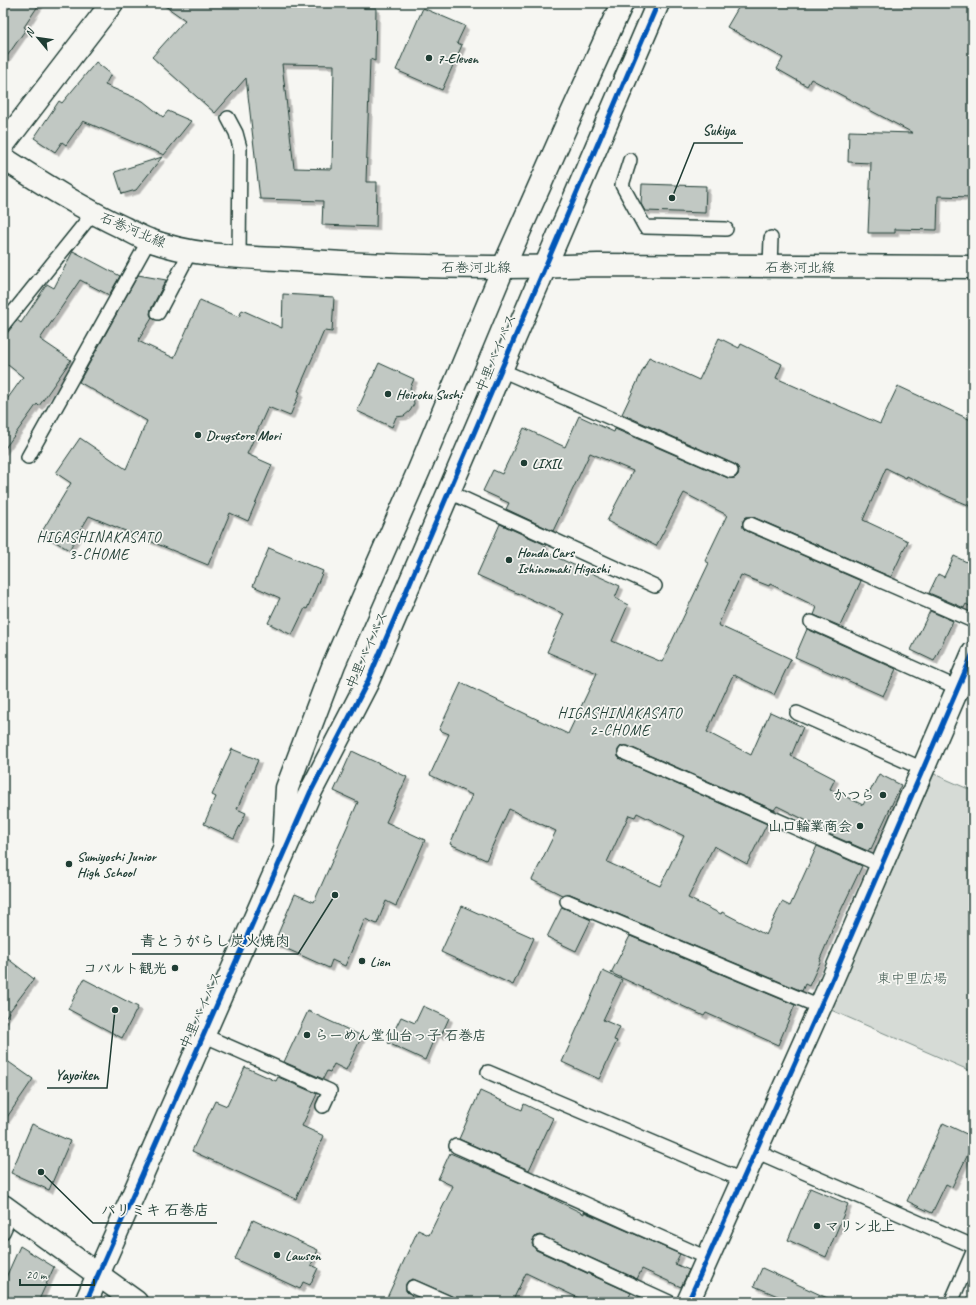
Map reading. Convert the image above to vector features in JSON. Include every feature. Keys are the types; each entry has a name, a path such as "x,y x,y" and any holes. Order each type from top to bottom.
{"street":[{"path":"3,145 112,3"},
{"name":"中里バイパス","path":"283,854 287,788 334,664 420,470 504,266 622,3"},
{"name":"中里バイパス","path":"86,1302 310,793 367,683 658,3"},
{"name":"石巻河北線","path":"3,158 56,193 93,214 149,240 190,252 356,264 429,267 973,267"},
{"path":"688,1302 820,1008 973,653"},
{"path":"7,1209 136,1302"}],"lane":[{"path":"228,118 236,133 240,148 239,256"},
{"path":"630,160 622,185 645,227 726,229"},
{"path":"3,324 93,214"},
{"path":"770,266 771,238"},
{"path":"28,457 149,240"},
{"path":"158,313 190,252"},
{"path":"501,370 731,471"},
{"path":"449,492 655,586"},
{"path":"750,524 973,621"},
{"path":"811,622 958,688"},
{"path":"797,713 924,769"},
{"path":"625,754 882,866"},
{"path":"567,901 820,1008"},
{"path":"203,1035 330,1091 323,1106"},
{"path":"488,1072 742,1180"},
{"path":"456,1146 708,1258"},
{"path":"755,1151 973,1246"},
{"path":"3,1232 7,1209"},
{"path":"540,1243 669,1302"},
{"path":"952,1300 973,1252"},
{"path":"413,1287 447,1302"}],"green space":[{"name":"東中里広場","path":"934,774 973,791 973,1072 831,1010"}],"building":[{"path":"8,3 40,3 24,27 26,29 3,62 3,10"},
{"path":"161,3 364,3 364,8 376,8 375,61 370,59 366,182 377,182 376,227 322,225 323,201 260,199 246,78 215,113 152,57 185,20","holes":["282,64 334,65 332,169 294,168"]},
{"path":"741,3 973,3 973,197 938,196 937,230 895,229 895,233 868,233 871,163 848,162 849,131 913,133 811,79 807,86 777,69 783,58 727,27"},
{"name":"7-Eleven","path":"423,8 465,26 457,43 462,45 442,90 396,70"},
{"path":"96,62 111,74 105,85 143,101 163,117 168,111 191,121 164,155 83,121 66,145 62,142 55,152 34,138 59,101 62,103"},
{"path":"162,157 136,190 122,194 115,172"},
{"path":"642,184 706,186 705,213 645,211 641,204"},
{"path":"73,251 120,276 109,295 80,280 40,339 71,360 39,406 37,404 3,451 3,405 23,377 3,361 3,339 17,320 21,323 47,284 54,288"},
{"path":"138,275 166,280 151,309 150,314 152,318 138,341 174,358 200,300 239,317 242,310 282,328 283,294 334,297 332,332 324,331 298,391 300,392 290,416 268,407 247,454 272,465 248,521 230,513 208,565 89,516 69,550 41,533 71,483 56,473 80,438 126,469 147,421 79,382"},
{"path":"719,338 739,348 741,344 782,364 776,378 880,424 898,386 973,421 973,507 907,476 906,478 886,468 863,520 908,541 891,577 753,517 746,517 743,521 743,528 747,531 861,581 840,626 814,615 817,607 770,584 769,586 741,575 718,625 791,659 774,695 734,675 707,732 751,755 770,712 803,727 791,756 835,779 830,789 863,805 879,774 901,785 871,849 870,848 868,851 824,832 825,830 777,806 774,810 628,746 621,746 618,750 618,757 622,760 767,824 747,864 714,846 688,898 721,914 722,912 766,935 782,902 790,906 817,846 862,866 831,931 820,959 821,960 809,986 805,984 802,991 570,894 562,895 532,880 556,831 509,809 486,860 450,844 472,795 430,775 449,734 439,730 461,683 568,734 597,673 547,652 564,614 477,575 500,524 546,545 543,551 620,586 615,598 628,605 612,641 662,662 709,563 705,561 727,515 684,493 656,546 607,521 633,471 590,453 553,531 506,509 509,503 483,491 493,470 502,474 524,428 565,447 579,416 614,432 615,429 728,478 735,478 739,471 738,467 734,464 622,414 649,357 699,380","holes":["637,813 684,836 660,886 607,862 629,815 635,817"]},
{"path":"379,363 414,379 410,388 413,395 414,404 410,411 404,416 396,417 392,427 357,411"},
{"path":"269,548 323,571 307,609 305,608 292,635 268,623 280,598 253,586"},
{"path":"954,556 973,565 973,608 966,604 964,608 929,593 938,574 944,577"},
{"path":"930,611 953,621 934,661 911,650"},
{"path":"807,629 896,669 883,696 795,657"},
{"path":"232,749 258,760 237,809 246,813 234,838 204,824 216,797 212,795"},
{"path":"352,751 407,777 386,822 425,840 396,906 386,901 377,924 365,919 345,966 332,960 329,968 274,943 295,894 314,902 358,802 334,791"},
{"path":"462,906 534,938 513,985 441,952"},
{"path":"562,907 591,920 576,951 547,937"},
{"path":"630,936 795,1005 778,1045 706,1013 704,1016 611,973"},
{"path":"3,955 34,979 3,1020"},
{"path":"603,971 622,980 603,1020 620,1027 614,1040 617,1041 599,1079 562,1062"},
{"path":"84,979 138,1007 122,1038 68,1009"},
{"path":"423,1006 449,1018 441,1036 436,1034 425,1060 388,1043 401,1017 415,1023"},
{"path":"308,1011 362,1036 346,1070 334,1064 330,1072 327,1071 323,1079 284,1062"},
{"path":"3,1058 33,1079 3,1123"},
{"path":"245,1067 276,1081 278,1077 317,1094 302,1126 324,1136 296,1199 192,1151 215,1101 227,1106"},
{"path":"480,1091 522,1110 524,1104 553,1118 529,1170 459,1139"},
{"path":"943,1123 973,1137 973,1144 952,1187 946,1184 932,1213 907,1201"},
{"path":"32,1124 70,1141 49,1190 11,1173"},
{"path":"450,1153 523,1184 584,1214 584,1212 680,1254 675,1264 689,1270 681,1287 642,1269 637,1279 540,1235 536,1236 533,1240 532,1244 536,1250 631,1293 626,1302 587,1302 526,1273 512,1302 465,1302 413,1279 408,1281 406,1284 406,1291 412,1295 409,1302 385,1302 418,1230 429,1235 453,1186 438,1179"},
{"path":"810,1188 848,1204 826,1257 788,1240"},
{"name":"Lawson","path":"253,1220 318,1250 311,1265 318,1268 310,1285 303,1282 300,1289 235,1259"},
{"path":"20,1246 54,1267 38,1302 3,1302 3,1284"},
{"path":"762,1268 836,1302 777,1302 780,1297 754,1286"}],"cycle path":[{"path":"86,1302 310,793 367,683 658,3"},
{"path":"688,1302 829,987 973,653"}],"place":[{"name":"7-Eleven","path":"429,58"},
{"name":"Sukiya","path":"672,198"},
{"name":"Heiroku Sushi","path":"388,394"},
{"name":"Drugstore Mori","path":"198,435"},
{"name":"LIXIL","path":"524,463"},
{"name":"Honda Cars Ishinomaki Higashi","path":"509,560"},
{"name":"かつら","path":"883,795"},
{"name":"山口輪業商会","path":"860,826"},
{"name":"Sumiyoshi Junior High School","path":"69,864"},
{"name":"青とうがらし炭火焼肉","path":"335,895"},
{"name":"Lien","path":"362,961"},
{"name":"コバルト観光","path":"175,968"},
{"name":"Yayoiken","path":"115,1010"},
{"name":"らーめん堂仙台っ子 石巻店","path":"307,1035"},
{"name":"パリミキ 石巻店","path":"41,1172"},
{"name":"マリン北上","path":"817,1226"},
{"name":"Lawson","path":"277,1255"}],"district":[{"name":"HIGASHINAKASATO 3-CHOME","path":"99,546"},
{"name":"HIGASHINAKASATO 2-CHOME","path":"620,722"}]}
